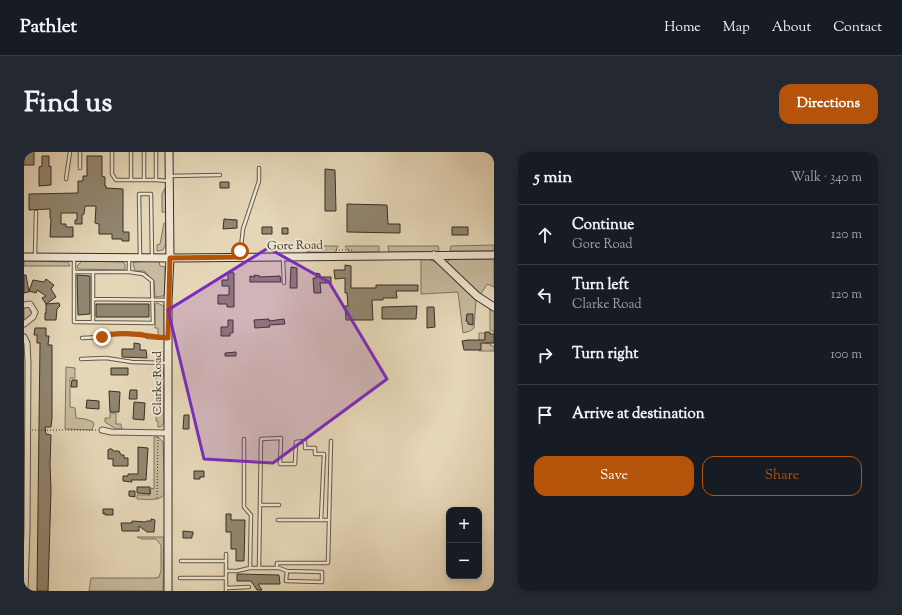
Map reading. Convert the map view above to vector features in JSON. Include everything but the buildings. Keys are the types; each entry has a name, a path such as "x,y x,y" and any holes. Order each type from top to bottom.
{"main road":[{"name":"Clarke Road","path":"168,591 168,300 170,258 169,152"},
{"name":"Gore Road","path":"24,258 170,258 434,254 494,255"},
{"path":"434,254 477,296 494,307"}],"street":[{"path":"24,305 30,304 35,312 33,317 24,324"},
{"path":"24,337 27,343 28,363 24,590"},
{"path":"102,430 111,432 168,433"}],"lane":[{"path":"66,179 70,152"},
{"path":"80,152 80,168"},
{"path":"112,152 112,174 116,180 156,180 220,175"},
{"path":"131,152 131,180"},
{"path":"144,152 144,180"},
{"path":"156,152 156,180"},
{"path":"240,257 243,229 259,181 259,168"},
{"path":"140,258 139,194 151,194 152,258"},
{"path":"35,258 36,212"},
{"path":"283,256 284,284"},
{"path":"74,258 74,272 74,322 153,324 152,281 143,274 129,272 74,272"},
{"path":"128,258 129,272"},
{"path":"93,272 93,322"},
{"path":"93,299 168,300"},
{"path":"82,338 102,337 110,334 141,334 148,337 168,338"},
{"path":"81,359 106,358 132,362 168,363"},
{"path":"259,568 261,439 281,438 280,464 296,464 296,442 305,442 305,448 315,448 315,454 324,454 321,520"},
{"path":"244,439 244,507 251,515 250,568"},
{"path":"277,568 277,563 328,563 331,441"},
{"path":"260,505 279,505"},
{"path":"278,520 329,520"},
{"path":"226,554 226,589 249,587"},
{"path":"181,561 226,561"},
{"path":"226,571 237,571 250,568 277,568 287,571 322,572 322,582 286,581 287,571"},
{"path":"180,578 226,578"}],"path":[{"path":"34,430 102,430"},
{"path":"157,498 158,437"}],"highlighted area":[{"path":"268,248 329,282 387,379 273,463 204,459 168,310"}],"shaded area":[{"path":"165,188 166,212 162,212 162,194"},
{"path":"164,223 166,223 166,244 163,250 157,251 157,245 160,244"},
{"path":"494,245 494,251 450,250 451,246"},
{"path":"307,246 338,246 335,253 307,252"},
{"path":"345,246 379,246 379,252 349,252"},
{"path":"388,246 438,246 439,250 438,252 389,252"},
{"path":"421,259 428,259 436,262 476,300 474,328 470,331 463,333 458,292 421,294"},
{"path":"452,259 494,259 494,287 487,284 480,295 449,265 447,261"},
{"path":"24,261 68,262 70,266 24,266"},
{"path":"82,261 122,262 125,264 125,270 78,269 77,266"},
{"path":"159,261 160,266 165,267 165,294 163,296 155,297 154,281 144,271 135,271 133,263"},
{"path":"157,303 164,306 164,335 158,337 158,328 155,328 155,304"},
{"path":"24,308 30,308 32,314 24,320"},
{"path":"490,308 494,311 494,333 490,330"},
{"path":"479,333 485,333 485,343 494,346 494,351 479,351"},
{"path":"157,351 165,352 164,362 157,363"},
{"path":"66,367 75,368 75,378 70,378 70,407 75,408 76,418 93,422 94,424 92,430 65,429"},
{"path":"156,367 163,368 164,376 156,382"},
{"path":"157,385 164,386 164,422 161,427 158,427 158,421 156,421"},
{"path":"110,413 116,413 116,424 121,424 122,429 116,429 105,422 105,418 110,418"},
{"path":"154,437 158,437 163,442 165,494 156,499 137,499 137,495 150,495 151,488 154,489"},
{"path":"137,537 164,537 163,591 89,591 91,578 159,577 161,571 161,545 156,539 142,539"}],"route":[{"path":"102,337 110,334 141,334 148,337 168,338 170,258 240,257 240,251"}]}
